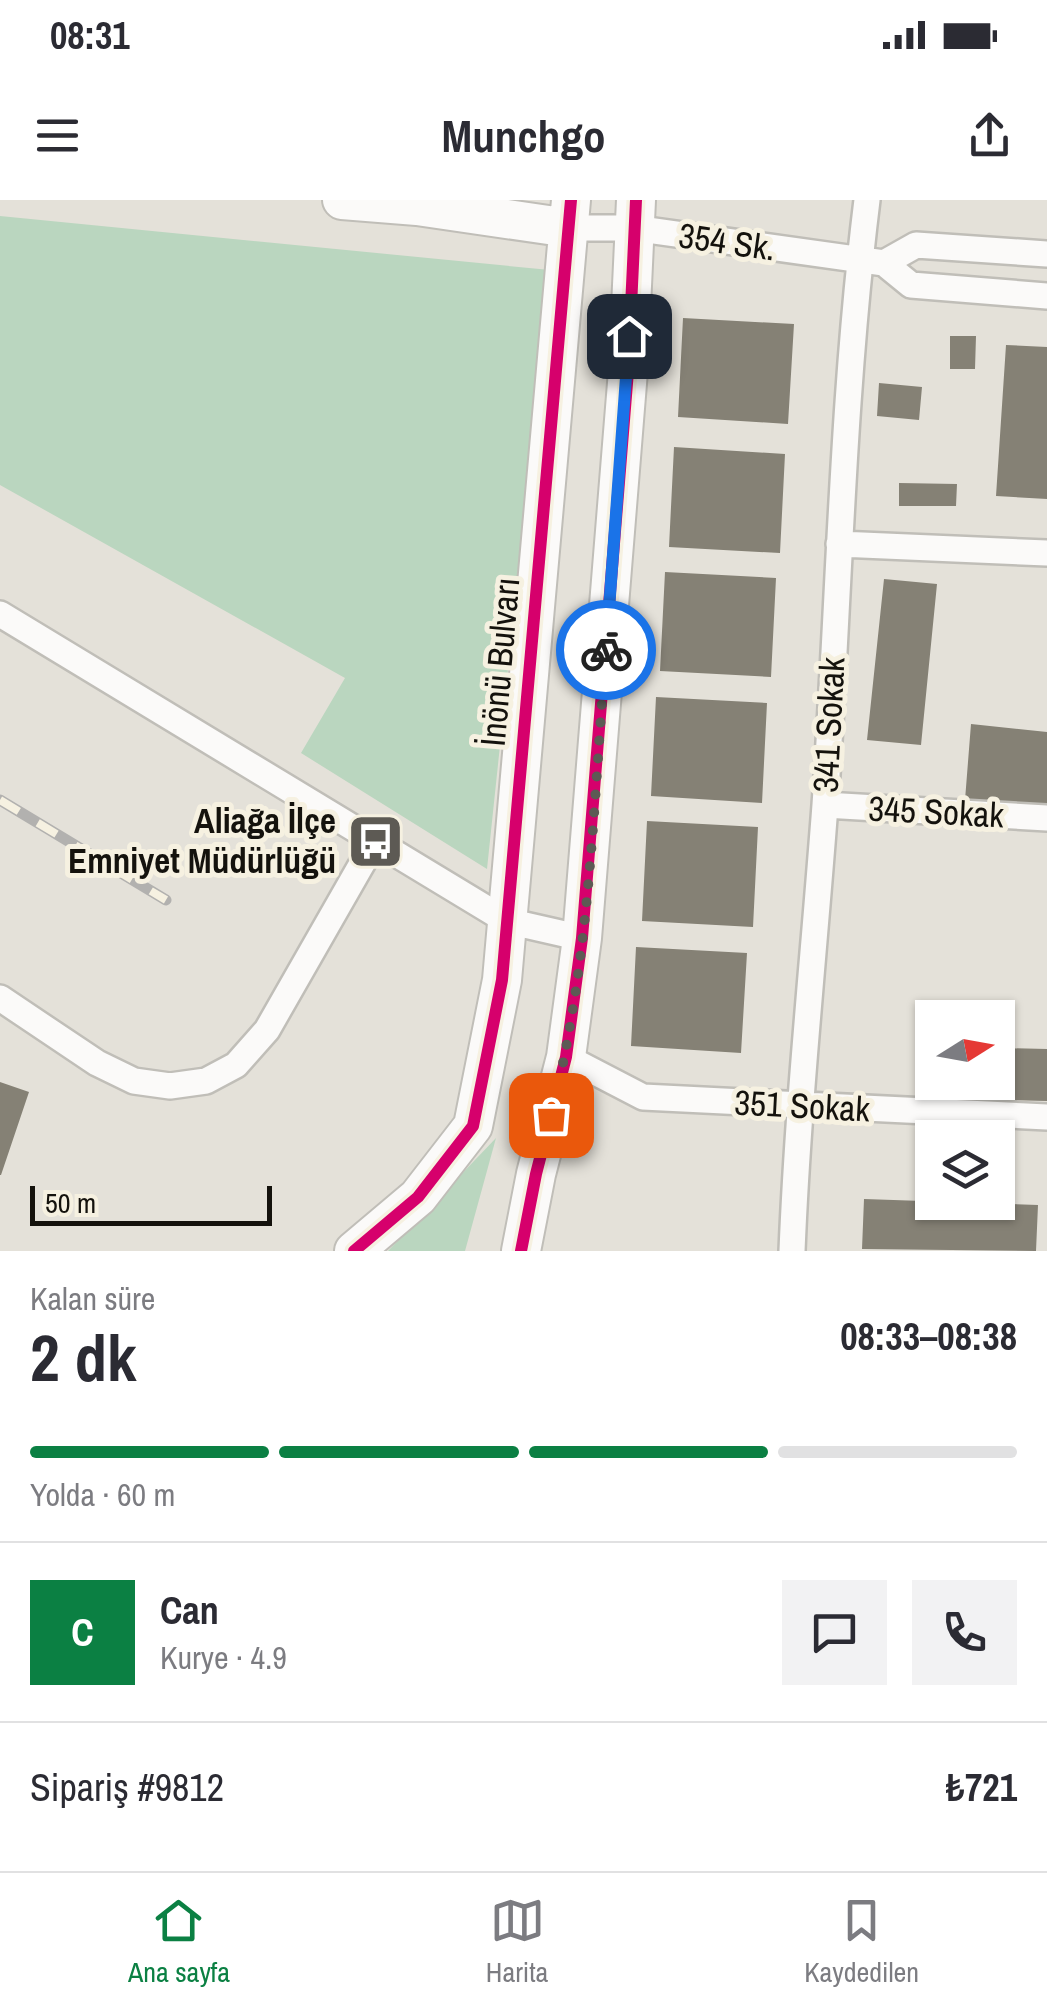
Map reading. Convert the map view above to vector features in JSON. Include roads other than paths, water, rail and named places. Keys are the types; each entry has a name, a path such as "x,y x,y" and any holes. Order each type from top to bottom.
{"street":[{"path":"342,200 570,214"},
{"name":"341 Sokak","path":"792,1251 798,1106 825,806 839,544 872,262 868,200"},
{"name":"354 Sk.","path":"570,214 634,214 872,262 911,285 1047,296"},
{"name":"İnönü Bulvarı","path":"354,1251 418,1197 473,1126 502,980 570,214"},
{"path":"521,1251 566,1057 582,938 628,371 634,214"},
{"name":"354 Sk.","path":"872,262 916,246 1047,254"},
{"path":"839,544 1047,553"},
{"path":"0,614 507,921 582,938"},
{"name":"345 Sokak","path":"825,806 1047,818"},
{"path":"0,998 97,1063 134,1081 170,1086 206,1081 236,1065 267,1030 375,841"},
{"name":"351 Sokak","path":"566,1057 643,1097 1047,1117"},
{"path":"504,1251 536,1174"}],"railway":[{"path":"0,800 166,900"}],"place":[{"name":"Aliağa İlçe Emniyet Müdürlüğü","path":"375,841"}]}
